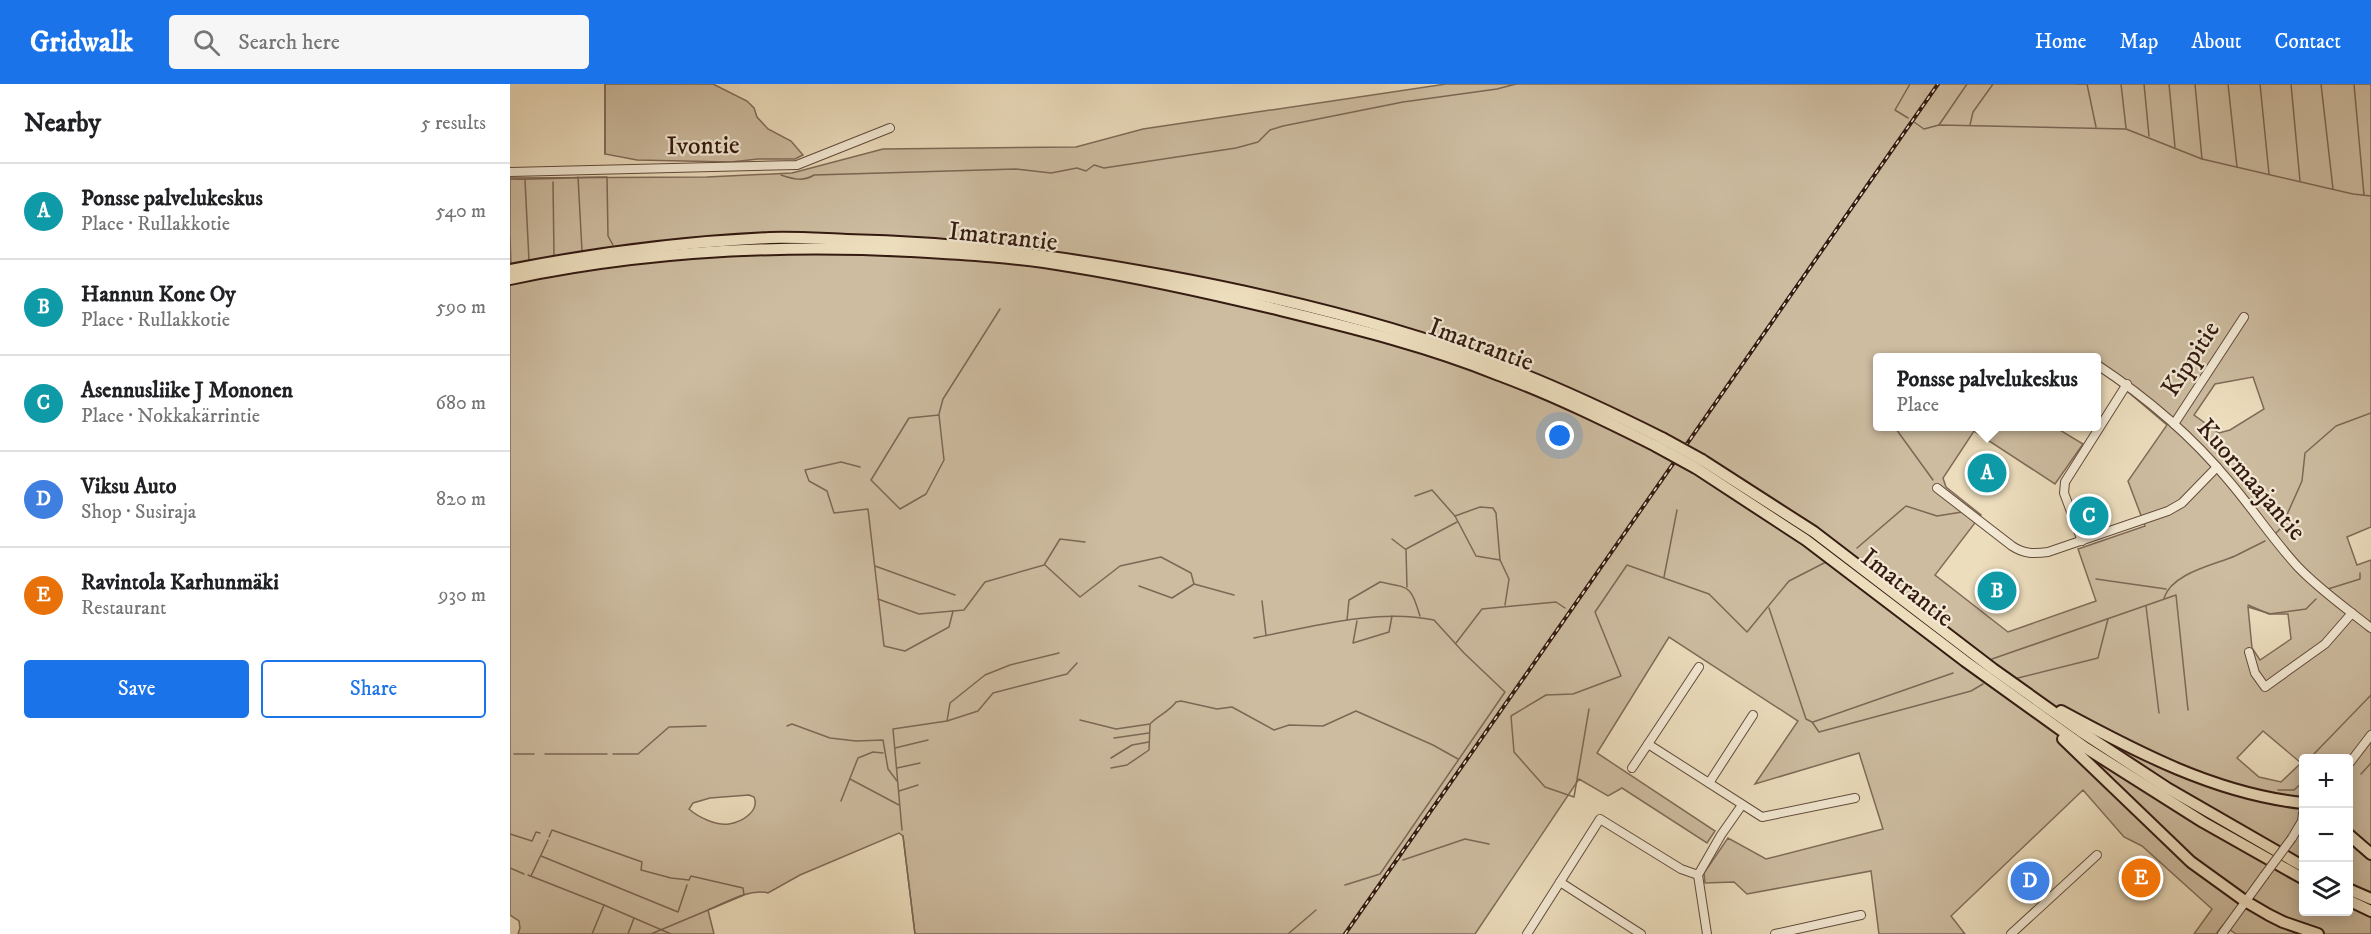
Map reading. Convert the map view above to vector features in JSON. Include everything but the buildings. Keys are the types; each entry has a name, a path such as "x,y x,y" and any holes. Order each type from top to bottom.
{"highway":[{"name":"Imatrantie","path":"510,270 639,249 772,238 966,245 1070,258 1236,289 1395,330 1501,365 1599,407 1762,497 1823,538 2021,689 2080,731 2167,788 2299,864"},
{"name":"Imatrantie","path":"510,279 578,265 640,257 771,248 868,249 965,254 1069,266 1234,299 1403,341 1497,374 1659,442"},
{"name":"Imatrantie","path":"1699,464 1840,565 2039,716 2203,822 2299,876"},
{"path":"2021,689 2176,769 2271,800 2299,803"},
{"path":"2039,716 2191,862 2245,901 2283,922 2318,934"},
{"path":"2353,838 2371,854"},
{"path":"2353,891 2371,899"},
{"path":"2353,902 2371,911"}],"street":[{"name":"Ivontie","path":"510,172 797,165 890,128"},
{"name":"Kippitie","path":"2174,424 2244,317"},
{"name":"Kuormaajantie","path":"2101,367 2127,384 2174,424 2217,467 2297,566 2371,628"},
{"path":"2101,425 2127,384"},
{"path":"2082,542 2064,493 2065,482 2097,431"},
{"path":"1937,488 2012,546 2026,553 2048,552 2168,511 2182,503 2217,467"},
{"path":"2249,652 2254,673 2265,687 2325,644 2352,613"},
{"path":"1632,768 1699,667"},
{"path":"1709,783 1753,716"},
{"path":"2353,760 2371,735"},
{"path":"1648,744 1762,818 1855,798"},
{"path":"1707,934 1698,874 1721,835 1743,805"},
{"path":"1527,934 1600,819 1681,869 1698,874"},
{"path":"2222,934 2299,826"},
{"path":"2292,838 2299,832"},
{"path":"2011,934 2097,855"},
{"path":"1560,882 1641,934"},
{"path":"1775,934 1861,915"}],"shaded area":[{"path":"605,84 713,84 747,101 768,129 791,141 803,155 795,159 731,162 637,160 605,154"},
{"path":"1446,84 2371,84 2371,527 2347,537 2357,565 2371,560 2371,934 2236,934 2223,925 2216,934 2194,934 2212,909 2142,846 2124,837 2083,790 1951,916 1965,934 1879,934 1871,871 1747,894 1734,882 1705,883 1704,873 1728,838 1766,859 1883,829 1859,753 1755,784 1798,721 1669,637 1597,753 1715,831 1707,843 1622,788 1608,796 1579,779 1475,934 915,934 903,836 899,833 800,875 768,893 745,894 708,910 714,934 518,934 519,921 510,915 510,178 707,177 792,173 883,149 1076,147 1143,129","holes":["1873,353 2101,353 2101,372 2167,425 2128,481 2145,526 2078,549 2096,601 2008,632 1935,575 1981,515 1946,487 1943,478 1974,431 1873,431","2253,377 2264,409 2230,430 2219,433 2194,415 2215,384","2248,607 2271,614 2288,614 2291,639 2260,660 2252,648","749,795 754,797 755,802 752,811 734,823 719,824 689,809 693,803 710,798"]},
{"path":"1974,431 2062,431 2083,444 2055,484"}],"waterway":[{"path":"605,84 605,154"},
{"path":"781,175 802,179 814,175 1016,169 1051,173 1077,168 1086,171 1094,165 1104,168 1236,148 1258,142 1270,130 1283,126 1403,102 1497,89 1516,84"},
{"path":"1908,118 1895,110 1910,84"},
{"path":"1939,125 1967,84"},
{"path":"1970,125 1973,112 1993,84"},
{"path":"2077,84 2086,84"},
{"path":"2087,84 2096,127"},
{"path":"2121,84 2126,128"},
{"path":"2144,84 2149,136"},
{"path":"2169,84 2175,147"},
{"path":"2195,84 2202,159"},
{"path":"2228,84 2237,167"},
{"path":"2260,84 2269,174"},
{"path":"2291,84 2300,181"},
{"path":"2321,84 2333,189"},
{"path":"2354,84 2364,195"},
{"path":"1914,122 1924,129 1939,125 2126,129 2202,159 2353,194 2371,196"},
{"path":"578,177 582,251"},
{"path":"510,179 607,177 608,236 613,245"},
{"path":"525,180 529,261"},
{"path":"553,182 554,256"},
{"path":"510,237 511,266"},
{"path":"939,414 943,399 1000,309"},
{"path":"2276,533 2281,528 2302,481 2305,453 2336,426 2371,413"},
{"path":"939,415 944,460 926,494 900,509 871,480 909,418 939,415"},
{"path":"1897,431 1933,480"},
{"path":"860,467 841,462 805,470 809,481 827,491 834,513 868,509 884,646 905,651 949,627 953,611"},
{"path":"1415,496 1432,490 1455,516 1476,556 1500,560"},
{"path":"1857,548 1906,506 1937,516 1962,512"},
{"path":"1455,516 1480,507 1493,508 1496,513 1500,560 1509,579 1505,605"},
{"path":"1664,577 1677,510"},
{"path":"1406,549 1457,522"},
{"path":"878,599 919,614 964,610 985,582 1044,565 1060,539 1085,542"},
{"path":"1392,539 1405,549"},
{"path":"2164,598 2168,589 2184,576 2235,556 2265,541"},
{"path":"1406,549 1407,587"},
{"path":"1045,565 1080,597 1120,566 1161,557 1191,573 1194,584"},
{"path":"1589,709 1574,797 1545,787 1514,752 1511,716 1546,695 1573,694 1621,676 1595,612 1627,565 1709,594 1747,632 1789,581 1826,562"},
{"path":"875,566 955,595"},
{"path":"2328,589 2360,579 2360,573"},
{"path":"2096,579 2166,589"},
{"path":"1347,620 1349,600 1380,582 1398,585 1408,590 1414,598 1420,616"},
{"path":"1139,586 1172,598 1194,584 1234,595"},
{"path":"1992,659 2176,595 2188,710"},
{"path":"2248,605 2269,614 2306,609 2316,599"},
{"path":"1262,601 1266,635"},
{"path":"1456,643 1482,609 1556,602 1565,608"},
{"path":"2146,606 2159,713"},
{"path":"1769,608 1806,719 1812,722 1819,732 1971,691 1983,684"},
{"path":"1254,638 1344,620 1390,616 1434,620 1464,653 1505,692 1380,874 1345,885"},
{"path":"1357,621 1353,643 1389,632 1392,616"},
{"path":"2014,679 2098,658 2108,619"},
{"path":"947,721 950,703 985,675 1010,665 1059,653"},
{"path":"902,830 893,729 947,721 978,711 993,693 1067,674 1077,663"},
{"path":"1813,722 1953,673"},
{"path":"2314,754 2371,695"},
{"path":"1080,720 1116,729 1150,724 1176,702 1181,701 1217,709 1232,707 1274,730 1289,725 1323,726 1356,711 1433,745 1458,759"},
{"path":"787,726 792,724 830,738 856,741 883,740 888,769 897,781"},
{"path":"1111,768 1127,765 1149,750 1150,725"},
{"path":"613,754 638,754 669,727 706,726"},
{"path":"1114,738 1149,733"},
{"path":"895,748 928,740"},
{"path":"1111,758 1132,745 1149,742"},
{"path":"841,801 858,758 873,752 883,753"},
{"path":"514,754 534,754"},
{"path":"545,754 607,754"},
{"path":"897,768 920,763"},
{"path":"2361,774 2371,763"},
{"path":"850,779 899,805"},
{"path":"899,791 918,785"},
{"path":"2278,790 2294,790 2299,786"},
{"path":"549,837 552,830 642,862 641,870 689,880"},
{"path":"510,834 532,841 536,832 540,833"},
{"path":"903,836 915,934"},
{"path":"1403,860 1465,839 1489,844"},
{"path":"531,876 548,840"},
{"path":"541,856 678,912 687,885"},
{"path":"510,868 524,874"},
{"path":"528,875 671,934"},
{"path":"651,934 744,895 743,888 691,876 689,880"},
{"path":"592,934 604,905"},
{"path":"1288,934 1316,910"},
{"path":"628,934 634,918"}],"railway":[{"path":"1345,934 1938,84"}],"place":[{"name":"Ponsse palvelukeskus","path":"1987,473"},
{"name":"Asennusliike J Mononen","path":"2089,516"},
{"name":"Hannun Kone Oy","path":"1997,591"},
{"name":"Ravintola Karhunmäki","path":"2141,878"},
{"name":"Viksu Auto","path":"2030,881"}]}
